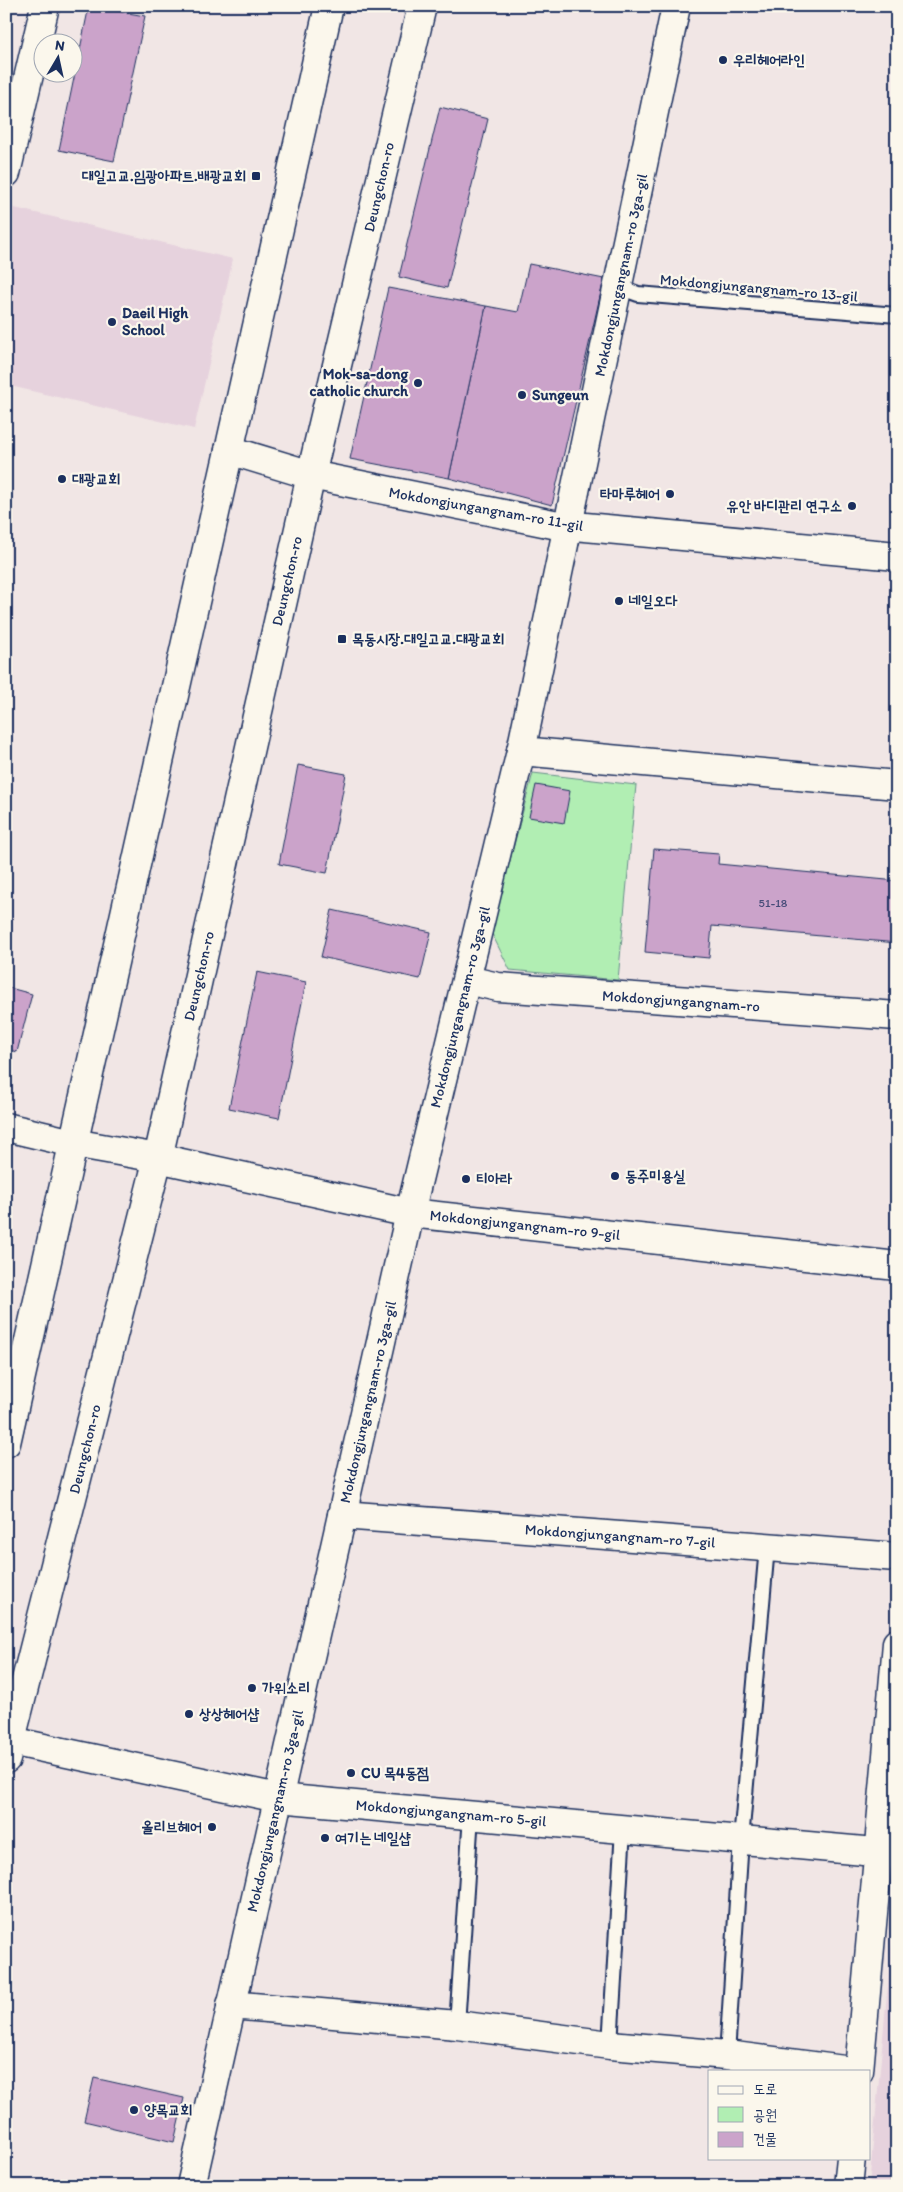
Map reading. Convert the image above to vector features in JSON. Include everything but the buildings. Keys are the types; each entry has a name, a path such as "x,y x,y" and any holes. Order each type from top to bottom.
{"street":[{"path":"6,173 45,6"},
{"path":"6,1443 329,6"},
{"name":"Deungchon-ro","path":"8,1746 158,1158 311,475 422,6"},
{"name":"Mokdongjungangnam-ro 3ga-gil","path":"191,2186 410,1213 522,751 676,6"},
{"name":"Mokdongjungangnam-ro 11-gil","path":"229,450 311,475 569,526 897,556"},
{"path":"522,751 897,785"},
{"name":"Mokdongjungangnam-ro","path":"467,980 498,987 897,1016"},
{"path":"6,1127 74,1143 158,1158"},
{"name":"Mokdongjungangnam-ro 9-gil","path":"158,1158 410,1213 897,1266"},
{"name":"Mokdongjungangnam-ro 7-gil","path":"342,1515 897,1557"},
{"path":"859,2070 887,1853 897,1643"},
{"name":"Mokdongjungangnam-ro 5-gil","path":"8,1746 278,1798 887,1853"},
{"path":"231,2005 457,2024 610,2045 727,2055 844,2070"},
{"path":"848,2186 851,2160"}],"lane":[{"name":"Mokdongjungangnam-ro 13-gil","path":"619,287 638,294 897,316"},
{"path":"727,2055 741,1840 767,1547"},
{"path":"457,2024 471,1815"},
{"path":"610,2045 623,1829"}],"shaded area":[{"name":"Daeil High School","path":"6,206 233,259 194,429 6,385"},
{"path":"897,1888 897,2186 869,2186"}],"green space":[{"path":"533,773 636,785 618,980 510,970 491,932"}],"place":[{"name":"우리헤어라인","path":"723,60"},
{"name":"대일고교.임광아파트.배광교회","path":"256,176"},
{"name":"Daeil High School","path":"112,322"},
{"name":"Mok-sa-dong catholic church","path":"418,383"},
{"name":"Sungeun","path":"522,395"},
{"name":"대광교회","path":"62,479"},
{"name":"타마루헤어","path":"670,494"},
{"name":"유안 바디관리 연구소","path":"852,506"},
{"name":"네일오다","path":"619,601"},
{"name":"목동시장.대일고교.대광교회","path":"342,639"},
{"name":"동주미용실","path":"615,1176"},
{"name":"티아라","path":"466,1179"},
{"name":"가위소리","path":"252,1688"},
{"name":"상상헤어샵","path":"189,1714"},
{"name":"CU 목4동점","path":"351,1773"},
{"name":"올리브헤어","path":"212,1827"},
{"name":"여기는 네일샵","path":"325,1838"},
{"name":"양목교회","path":"134,2110"}]}
